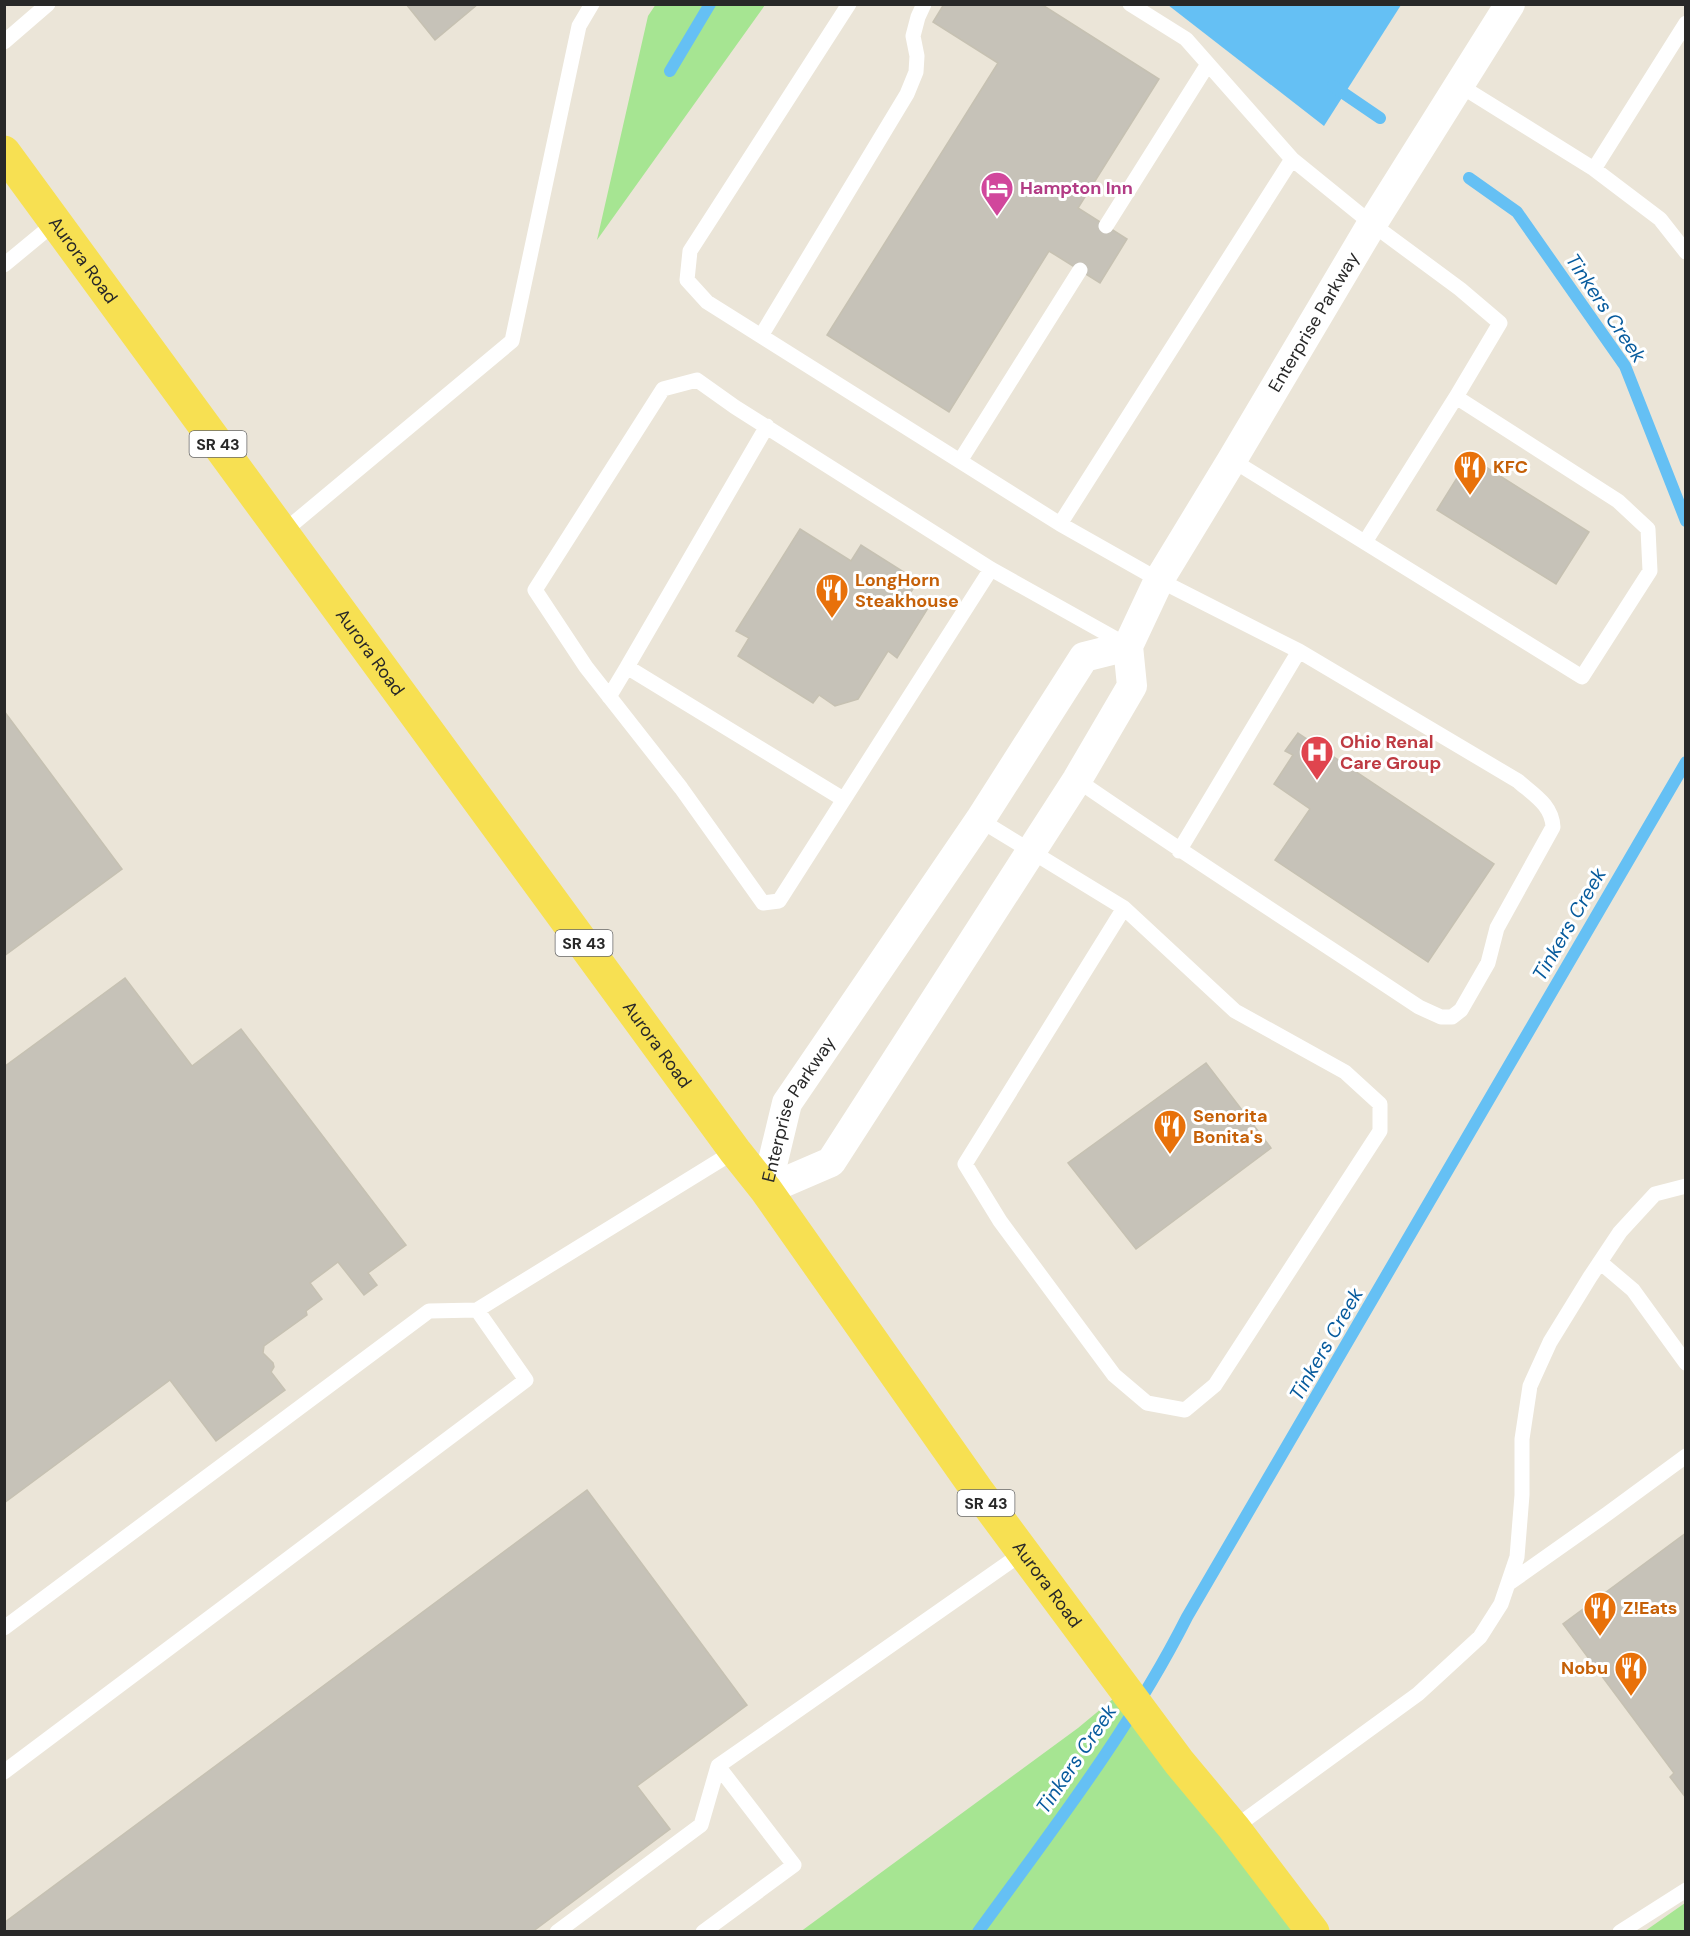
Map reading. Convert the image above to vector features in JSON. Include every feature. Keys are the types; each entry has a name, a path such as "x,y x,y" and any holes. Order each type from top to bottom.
{"main road":[{"name":"Aurora Road","path":"4,152 735,1151 766,1190 956,1461 1179,1762 1234,1828 1313,1932"}],"street":[{"name":"Enterprise Parkway","path":"766,1190 831,1162 1077,780 1132,686 1128,646 1159,580 1233,460 1372,224 1510,4"},
{"name":"Enterprise Parkway","path":"766,1190 787,1103 980,820 1084,657 1128,646"}],"lane":[{"path":"4,42 48,4"},
{"path":"283,532 512,341 579,26 592,4"},
{"path":"849,4 690,251 687,280 707,302 1060,524 1159,580 1299,651 1518,781 1546,805 1552,816 1553,827 1497,928 1488,963 1461,1010 1452,1017 1441,1017 1419,1007 1179,850 1077,780"},
{"path":"761,336 907,94 916,72 917,56 913,36 924,4"},
{"path":"1130,4 1186,39 1292,159 1372,224 1460,289 1500,323 1365,542"},
{"path":"1594,169 1686,23"},
{"path":"1107,226 1208,64"},
{"path":"1459,85 1594,169 1660,219 1686,252"},
{"path":"1060,524 1292,159"},
{"path":"4,265 56,222"},
{"path":"960,461 1080,270"},
{"path":"991,568 779,901 762,903 681,788 586,667 535,590 663,389 696,380 991,568 1128,646"},
{"path":"1233,460 1582,677 1650,571 1648,529 1618,501 1456,397"},
{"path":"609,697 767,426"},
{"path":"1179,850 1299,651"},
{"path":"627,667 843,799"},
{"path":"980,820 1124,908 1235,1011 1345,1072 1380,1104 1380,1131 1215,1384 1185,1410 1147,1403 1114,1375 1000,1221 965,1164 1124,908"},
{"path":"4,1628 429,1311 477,1310 735,1151"},
{"path":"1234,1828 1418,1694 1480,1637 1501,1604 1517,1557 1522,1495 1522,1439 1530,1386 1550,1342 1620,1232 1655,1194 1686,1186"},
{"path":"1600,1262 1633,1290 1686,1363"},
{"path":"4,1772 526,1380 477,1310"},
{"path":"1508,1584 1686,1456"},
{"path":"557,1932 701,1825 718,1766 1024,1552"},
{"path":"704,1932 794,1865 718,1766"},
{"path":"1620,1932 1686,1890"}],"green space":[{"path":"656,4 765,5 597,240 648,16"},
{"path":"1125,1689 1313,1932 800,1932 1078,1728"},
{"path":"1685,1903 1685,1931 1645,1931"}],"water":[{"path":"1168,5 1401,5 1324,126"}],"building":[{"path":"406,4 478,4 435,40"},
{"name":"Hampton Inn","path":"944,4 1041,4 1159,79 1078,208 1127,239 1100,283 1049,251 949,412 827,335 998,63 933,22"},
{"path":"1470,457 1589,532 1556,584 1437,510"},
{"name":"LongHorn Steakhouse","path":"800,529 851,561 861,545 918,581 909,595 928,608 897,658 888,651 858,699 835,706 819,695 813,703 738,656 749,638 736,631"},
{"path":"4,711 122,869 4,956"},
{"path":"1298,733 1494,864 1428,962 1275,860 1310,809 1274,784 1293,755 1285,751"},
{"path":"125,978 192,1066 241,1029 406,1245 368,1273 377,1285 364,1295 338,1262 310,1283 322,1299 306,1311 307,1315 264,1346 263,1353 273,1363 274,1367 271,1372 285,1390 216,1441 170,1380 4,1503 4,1067"},
{"name":"Senorita Bonita's","path":"1206,1063 1271,1148 1136,1249 1068,1163"},
{"path":"587,1490 747,1705 637,1786 670,1829 532,1932 4,1932 4,1923"},
{"path":"1686,1533 1686,1798 1670,1777 1674,1773 1563,1624"}],"waterway":[{"name":"Tinkers Creek","path":"670,71 710,4"},
{"name":"Tinkers Creek","path":"1333,86 1380,118"},
{"name":"Tinkers Creek","path":"1469,178 1517,212 1625,366 1686,521"},
{"name":"Tinkers Creek","path":"978,1932 1089,1779 1141,1700 1187,1617 1686,762"}],"place":[{"name":"Hampton Inn","path":"997,217"},
{"name":"KFC","path":"1470,496"},
{"name":"LongHorn Steakhouse","path":"832,619"},
{"name":"Ohio Renal Care Group","path":"1317,781"},
{"name":"Senorita Bonita's","path":"1170,1155"},
{"name":"Z!Eats","path":"1600,1637"},
{"name":"Nobu","path":"1631,1697"}]}
